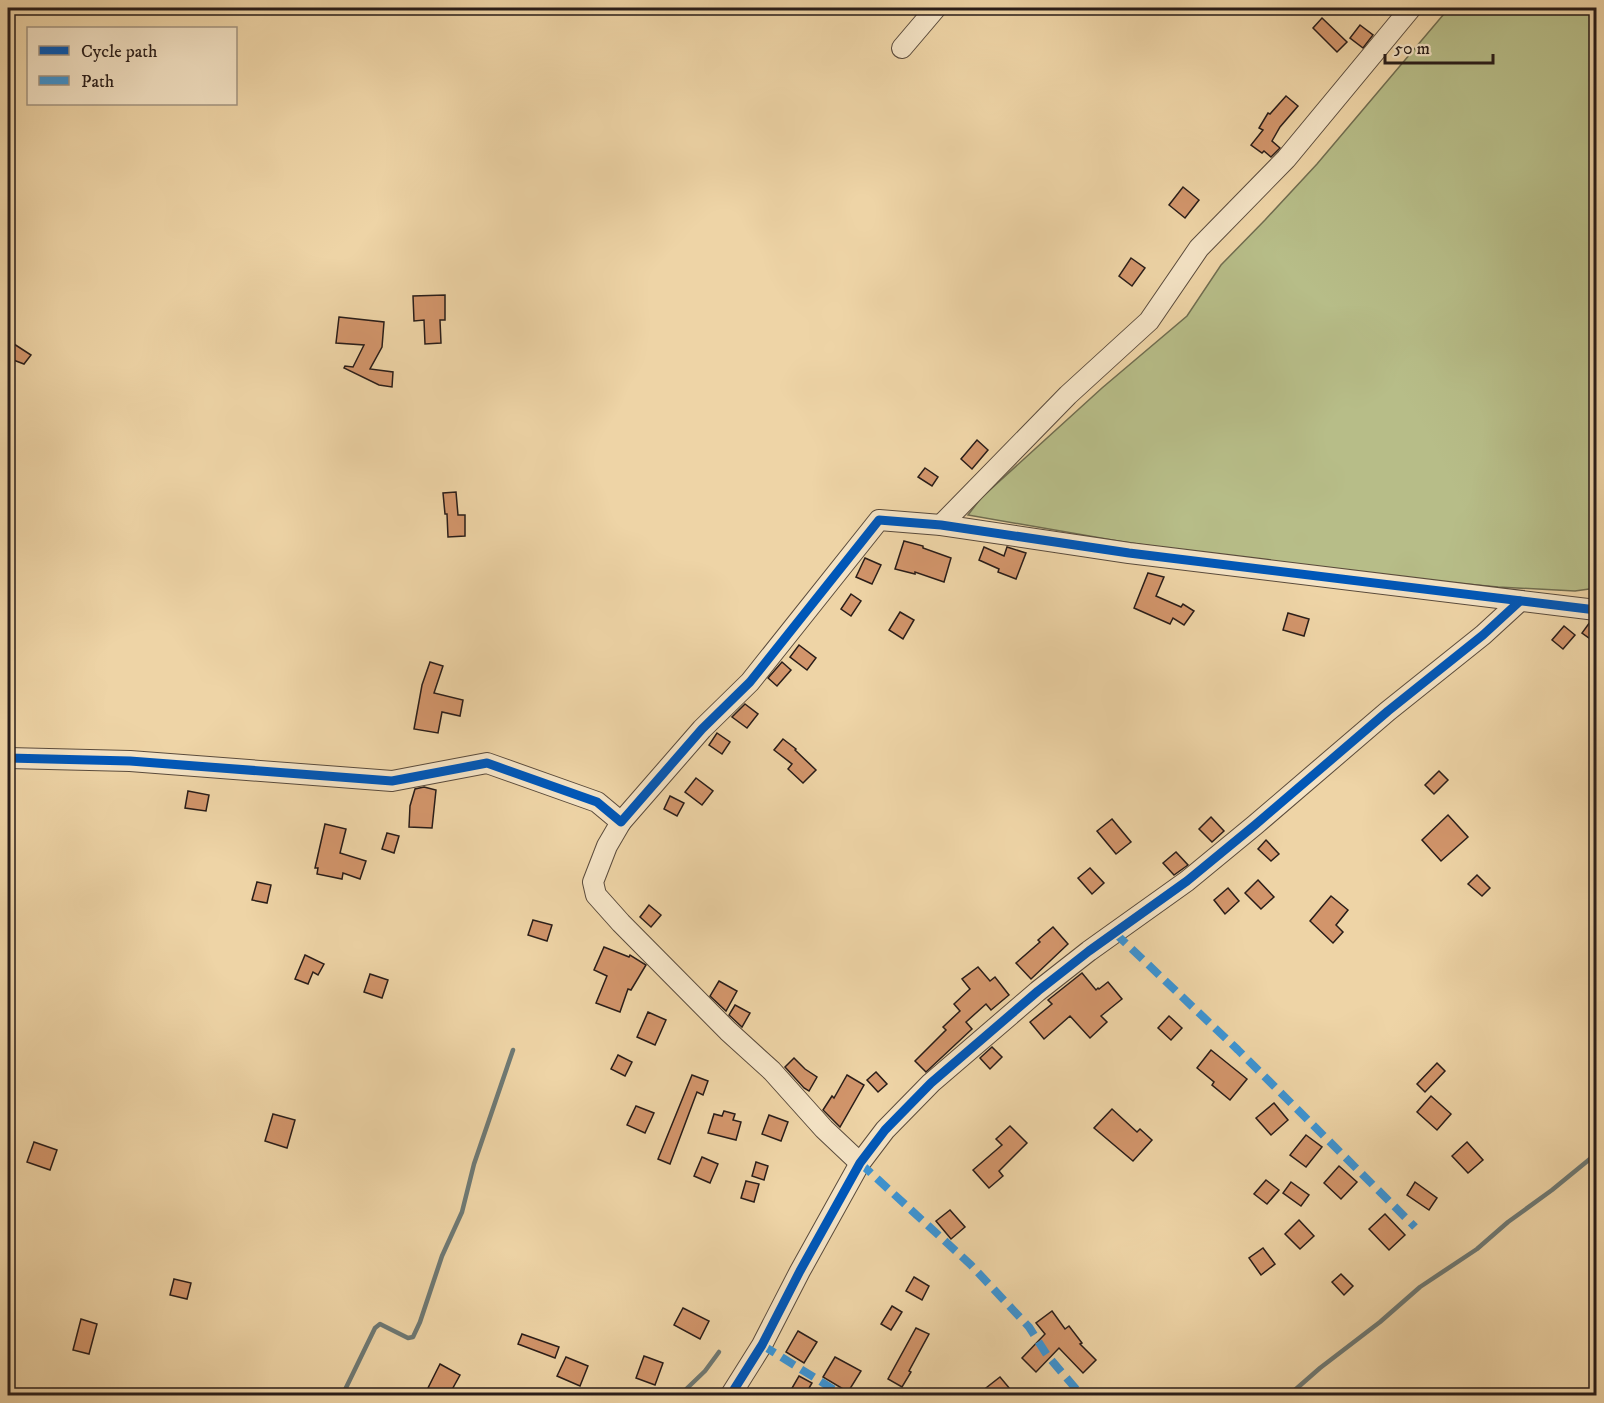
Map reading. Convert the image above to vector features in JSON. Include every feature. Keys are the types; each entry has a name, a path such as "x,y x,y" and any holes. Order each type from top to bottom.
{"street":[{"path":"902,48 936,8"},
{"path":"941,525 1068,395 1149,321 1199,248 1286,159 1411,8"},
{"path":"860,1163 825,1130 772,1071 728,1031 621,923 596,896 593,882 607,846 621,822 702,729 750,682 879,520 941,525 1130,553 1596,610"},
{"path":"730,1395 762,1345 800,1270 860,1163 885,1130 931,1083 1038,991 1195,874 1520,602"},
{"path":"8,758 130,761 392,781 487,763 597,802 621,822"}],"green space":[{"path":"1449,8 1596,8 1596,588 1575,591 1498,587 1329,571 1124,542 968,515 981,498 1102,388 1187,316 1221,265 1317,164"}],"building":[{"path":"1322,18 1347,42 1337,52 1313,28"},
{"path":"1360,25 1373,35 1363,48 1350,38"},
{"path":"1286,96 1298,106 1280,127 1272,141 1280,148 1271,157 1251,145 1263,130 1259,128 1268,113 1270,114"},
{"path":"1183,187 1199,200 1185,218 1169,205"},
{"path":"1131,258 1145,268 1132,286 1119,276"},
{"path":"445,295 445,320 440,320 441,343 425,344 424,320 414,321 413,296"},
{"path":"339,317 384,322 382,347 370,369 393,372 392,387 379,385 344,368 345,366 353,367 364,345 336,343"},
{"path":"14,344 31,355 24,364 8,358"},
{"path":"977,440 988,450 972,469 961,459"},
{"path":"925,468 938,477 932,486 918,477"},
{"path":"456,492 458,515 465,515 465,536 448,537 443,493"},
{"path":"904,541 951,558 944,582 915,572 915,574 895,569"},
{"path":"984,547 1004,556 1007,547 1026,553 1016,579 998,572 999,569 979,560"},
{"path":"865,558 881,565 872,584 856,577"},
{"path":"1148,573 1164,577 1156,596 1181,607 1183,604 1194,611 1184,625 1173,618 1170,624 1134,608"},
{"path":"851,594 861,601 851,616 841,609"},
{"path":"900,612 914,620 903,639 889,630"},
{"path":"1288,613 1309,619 1304,636 1283,630"},
{"path":"1590,622 1596,626 1596,643 1582,633"},
{"path":"1564,626 1575,635 1563,649 1552,640"},
{"path":"799,645 816,658 807,670 790,657"},
{"path":"430,662 443,666 434,693 463,700 460,716 442,712 438,733 414,729 422,685"},
{"path":"782,662 791,670 777,686 768,678"},
{"path":"745,704 758,714 747,728 732,717"},
{"path":"717,733 730,742 722,754 709,745"},
{"path":"783,739 816,770 803,783 788,769 792,764 774,750"},
{"path":"1439,771 1448,780 1434,794 1425,785"},
{"path":"696,778 713,791 702,805 685,792"},
{"path":"424,787 436,790 432,828 409,827 410,806 415,789"},
{"path":"188,791 209,795 206,811 185,808"},
{"path":"670,796 684,803 677,816 664,809"},
{"path":"1448,815 1468,837 1441,861 1422,840"},
{"path":"1211,817 1224,831 1212,842 1199,829"},
{"path":"1112,819 1131,842 1116,854 1097,831"},
{"path":"325,824 346,829 340,853 366,861 360,879 343,873 342,879 317,874 318,868 315,868"},
{"path":"387,833 399,836 394,853 382,849"},
{"path":"1266,840 1279,854 1271,861 1258,849"},
{"path":"1176,852 1188,865 1174,875 1163,863"},
{"path":"1090,868 1104,883 1092,894 1078,878"},
{"path":"1477,875 1490,888 1482,896 1468,884"},
{"path":"1258,880 1274,897 1261,909 1245,893"},
{"path":"257,882 271,885 267,903 252,900"},
{"path":"1228,888 1239,901 1225,914 1214,900"},
{"path":"1331,896 1348,910 1336,925 1343,932 1333,943 1310,921"},
{"path":"649,905 661,915 651,927 640,917"},
{"path":"533,920 552,925 547,941 528,935"},
{"path":"1053,927 1068,944 1031,979 1016,963"},
{"path":"604,947 629,957 630,955 646,965 631,990 628,989 620,1012 596,1003 607,976 594,970"},
{"path":"305,955 324,964 318,975 313,972 308,984 295,979"},
{"path":"978,967 990,981 995,977 1009,995 991,1010 986,1004 966,1022 972,1029 926,1072 915,1061 946,1030 943,1027 960,1011 954,1004 970,989 962,979"},
{"path":"1082,973 1096,990 1108,982 1122,999 1101,1016 1107,1022 1090,1038 1070,1016 1044,1039 1030,1022 1052,1004 1048,1000"},
{"path":"370,974 388,980 382,998 364,992"},
{"path":"719,981 737,991 726,1011 710,996"},
{"path":"735,1005 750,1013 742,1027 729,1015"},
{"path":"648,1012 666,1020 655,1045 637,1037"},
{"path":"1169,1016 1182,1028 1171,1040 1158,1028"},
{"path":"992,1047 1002,1057 990,1069 980,1058"},
{"path":"1211,1050 1247,1079 1230,1100 1197,1068"},
{"path":"618,1055 632,1062 625,1076 611,1069"},
{"path":"794,1058 817,1077 809,1091 785,1067"},
{"path":"1437,1063 1445,1071 1425,1092 1417,1084"},
{"path":"876,1072 887,1084 878,1092 867,1080"},
{"path":"692,1075 708,1081 703,1095 697,1092 670,1164 658,1159"},
{"path":"847,1075 864,1085 840,1127 823,1110 832,1096 834,1098"},
{"path":"1431,1096 1451,1114 1437,1130 1417,1112"},
{"path":"1274,1103 1288,1120 1271,1135 1256,1118"},
{"path":"636,1106 654,1113 645,1133 627,1125"},
{"path":"1112,1109 1137,1132 1140,1129 1152,1140 1133,1161 1094,1128"},
{"path":"724,1111 735,1114 733,1120 741,1122 736,1140 708,1133 714,1114 722,1116"},
{"path":"273,1114 295,1120 287,1148 265,1141"},
{"path":"769,1115 788,1122 781,1141 762,1134"},
{"path":"1010,1126 1027,1143 999,1171 1003,1176 989,1188 973,1170 1002,1145 996,1139"},
{"path":"1306,1135 1322,1147 1306,1167 1290,1155"},
{"path":"34,1142 57,1150 50,1170 27,1162"},
{"path":"1467,1142 1483,1160 1468,1173 1452,1156"},
{"path":"702,1157 718,1164 710,1183 694,1176"},
{"path":"756,1162 768,1166 764,1180 752,1176"},
{"path":"1339,1166 1357,1182 1341,1199 1324,1183"},
{"path":"1266,1180 1279,1190 1267,1204 1254,1194"},
{"path":"746,1181 759,1184 754,1202 741,1198"},
{"path":"1291,1182 1309,1195 1301,1206 1283,1193"},
{"path":"1415,1182 1437,1198 1429,1210 1407,1195"},
{"path":"950,1210 965,1227 951,1239 936,1221"},
{"path":"1385,1214 1405,1235 1389,1250 1369,1229"},
{"path":"1299,1220 1314,1236 1300,1249 1285,1234"},
{"path":"1263,1248 1275,1264 1261,1275 1249,1258"},
{"path":"1341,1274 1353,1286 1344,1295 1332,1282"},
{"path":"914,1277 929,1286 922,1300 906,1291"},
{"path":"174,1279 191,1283 187,1299 170,1295"},
{"path":"892,1306 902,1312 891,1330 881,1324"},
{"path":"683,1308 709,1321 700,1339 674,1325"},
{"path":"1052,1311 1065,1329 1069,1326 1082,1343 1080,1344 1096,1360 1083,1373 1059,1348 1036,1372 1022,1358 1045,1334 1036,1323"},
{"path":"81,1319 97,1324 89,1354 73,1350"},
{"path":"916,1328 929,1334 902,1387 888,1379"},
{"path":"798,1331 817,1342 804,1363 786,1352"},
{"path":"522,1334 559,1347 555,1358 518,1344"},
{"path":"644,1356 663,1363 655,1385 636,1378"},
{"path":"566,1357 588,1366 580,1386 557,1376"},
{"path":"835,1357 861,1371 848,1392 823,1377"},
{"path":"440,1364 460,1375 449,1395 441,1395 428,1388"},
{"path":"799,1376 812,1383 805,1395 788,1395"},
{"path":"1000,1377 1015,1395 977,1395"}],"waterway":[{"path":"342,1396 375,1328 380,1324 408,1338 413,1337 442,1256 462,1212 474,1164 513,1050"},
{"path":"1288,1396 1420,1287 1477,1249 1596,1154"},
{"path":"679,1396 705,1371 719,1352"}],"marked path":[{"path":"1115,933 1238,1050 1415,1227"},
{"path":"860,1163 971,1265 1029,1327 1047,1355 1082,1396"},
{"path":"762,1345 844,1396"}],"cycle path":[{"path":"8,758 130,761 392,781 487,763 597,802 621,822 702,729 750,682 879,520 941,525 1129,553 1596,610"},
{"path":"730,1396 762,1345 860,1163 885,1130 931,1083 1038,991 1089,951 1187,881 1388,711 1483,635 1520,601"}]}
